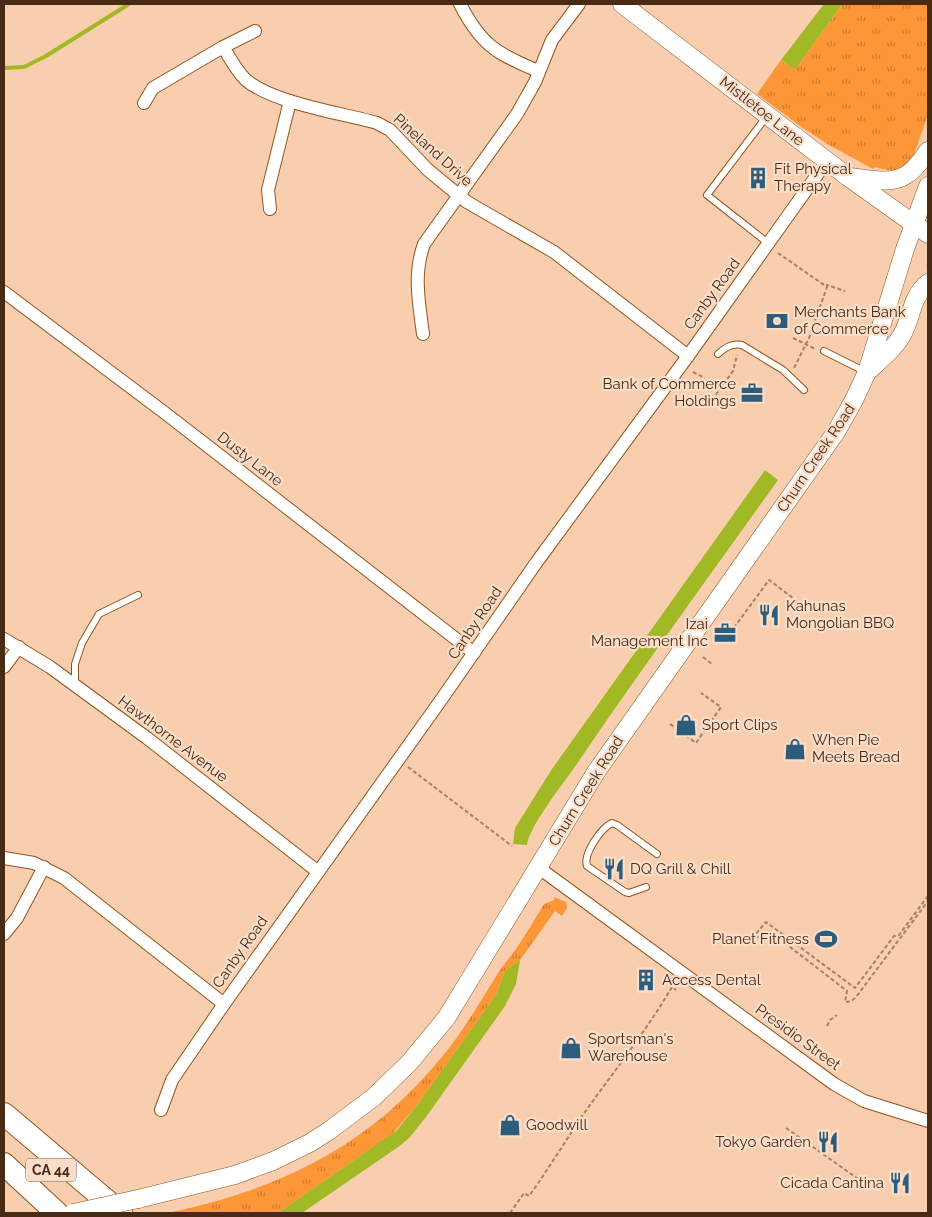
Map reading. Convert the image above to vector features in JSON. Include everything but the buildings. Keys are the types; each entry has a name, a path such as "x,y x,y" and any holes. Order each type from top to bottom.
{"highway":[{"path":"4,1114 129,1206"},
{"name":"CA 44","path":"4,1126 99,1213"},
{"name":"CA 44","path":"4,1164 58,1213"}],"main road":[{"name":"Mistletoe Lane","path":"622,4 848,177 921,229"},
{"path":"848,177 880,180 900,179 909,173 928,152"},
{"name":"Churn Creek Road","path":"72,1213 129,1206 235,1175 273,1161 310,1143 374,1097 410,1062 448,1017 596,772 836,432 867,372 905,249 921,229 928,186"},
{"path":"867,372 902,335 915,299 928,283"}],"street":[{"path":"460,4 474,29 490,46 509,59 538,71"},
{"path":"423,334 417,286 417,270 421,252 427,240 517,114 527,98 552,40 579,4"},
{"path":"144,103 153,88 223,47 255,31"},
{"name":"Pineland Drive","path":"223,47 237,70 251,84 276,97 383,126 399,138 428,170 458,196 554,252 688,356"},
{"path":"270,208 268,190 290,101"},
{"name":"Canby Road","path":"161,1110 172,1080 224,1004 541,556 688,356 827,161"},
{"name":"Dusty Lane","path":"4,292 165,413 474,653"},
{"name":"Hawthorne Avenue","path":"4,639 50,667 147,738 318,871"},
{"path":"4,667 18,647"},
{"path":"4,858 44,867 71,884 224,1004"},
{"path":"4,934 16,918 44,867"},
{"name":"Presidio Street","path":"539,868 834,1084 864,1101 928,1121"}],"lane":[{"path":"768,115 707,195 768,243"},
{"path":"718,354 725,348 737,344 742,345 783,370 804,390"},
{"path":"824,351 867,372"},
{"path":"74,685 76,664 82,643 99,614 138,595"},
{"path":"646,886 629,893 625,892 588,866 586,855 603,830 612,823 657,854"}],"path":[{"path":"778,252 827,287 827,285 845,291"},
{"path":"792,372 806,344 827,287"},
{"path":"792,338 815,349"},
{"path":"716,400 715,396 733,371 737,350"},
{"path":"693,372 705,378"},
{"path":"730,633 769,580 801,604"},
{"path":"703,657 712,664"},
{"path":"670,724 696,742 721,707 701,693"},
{"path":"408,767 512,846"},
{"path":"928,890 928,895 899,936 894,936 855,988 766,922 756,935 761,939 768,930 847,991 845,1002 847,1002 856,997 928,901"},
{"path":"510,1213 524,1192 530,1196 672,987 676,990"},
{"path":"827,1026 830,1020 837,1015"},
{"path":"786,1128 870,1188"}],"green space":[{"path":"842,4 928,4 928,115 913,157 904,166 896,170 875,167 873,169 829,145 757,94 781,60 795,70"},
{"path":"554,897 566,902 567,908 562,916 555,911 520,960 505,971 496,995 415,1108 392,1134 278,1213 167,1213 246,1192 283,1177 318,1160 351,1140 383,1117 413,1089 457,1038 544,904 554,900"}],"shaded area":[{"path":"824,4 842,4 795,70 781,60"},
{"path":"765,470 778,480 547,806 529,837 527,845 513,844 515,828 552,769"},
{"path":"520,960 516,984 505,1006 410,1137 302,1213 278,1213 396,1131 415,1108 496,995 505,971"}],"waterway":[{"path":"4,68 24,67 46,56 129,4"}],"place":[{"name":"Fit Physical Therapy","path":"758,178"},
{"name":"Merchants Bank of Commerce","path":"777,321"},
{"name":"Bank of Commerce Holdings","path":"752,393"},
{"name":"Kahunas Mongolian BBQ","path":"769,615"},
{"name":"Izai Management Inc","path":"725,633"},
{"name":"Sport Clips","path":"686,725"},
{"name":"When Pie Meets Bread","path":"795,749"},
{"name":"DQ Grill & Chill","path":"614,869"},
{"name":"Planet Fitness","path":"826,939"},
{"name":"Access Dental","path":"646,980"},
{"name":"Sportsman's Warehouse","path":"571,1048"},
{"name":"Goodwill","path":"510,1125"},
{"name":"Tokyo Garden","path":"828,1142"},
{"name":"Cicada Cantina","path":"900,1183"}]}
